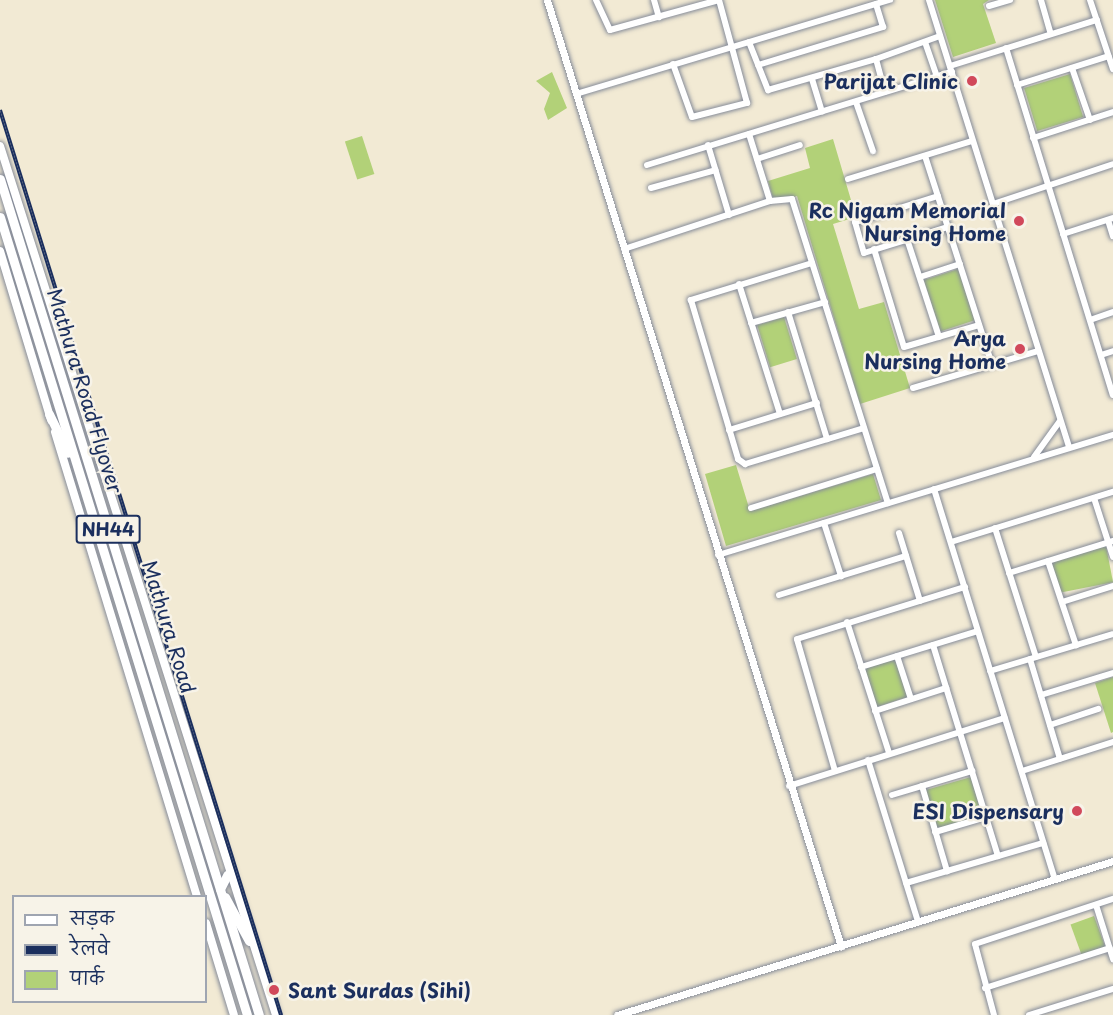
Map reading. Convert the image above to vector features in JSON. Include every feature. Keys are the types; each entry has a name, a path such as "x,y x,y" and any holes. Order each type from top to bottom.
{"highway":[{"name":"Mathura Road Flyover","path":"0,179 221,891"},
{"name":"Mathura Road Flyover","path":"0,217 78,471"},
{"path":"49,414 78,471"},
{"name":"Mathura Road","path":"78,471 247,1015"},
{"path":"227,875 221,891 249,941"},
{"name":"NH44","path":"221,891 259,1015"}],"main road":[{"name":"Mathura Road","path":"0,146 227,875 276,1015"},
{"path":"0,251 196,895"},
{"path":"207,926 234,1015"}],"street":[{"path":"547,0 789,786 841,946"},
{"path":"596,0 610,30 719,0 747,103 702,118 687,112 673,64"},
{"path":"654,0 659,17"},
{"path":"576,94 890,0"},
{"path":"929,0 1069,447"},
{"path":"989,6 1010,0"},
{"path":"1041,0 1051,34"},
{"path":"1090,0 1113,69"},
{"path":"758,65 883,27 878,2"},
{"path":"647,165 937,76 1006,48 1097,20"},
{"path":"749,42 768,90 876,59 940,36"},
{"path":"926,42 937,76"},
{"path":"1006,48 1113,395"},
{"path":"1017,85 1109,56"},
{"path":"876,59 885,92"},
{"path":"1072,68 1090,120"},
{"path":"812,79 822,111"},
{"path":"856,102 873,151"},
{"path":"1033,138 1113,112"},
{"path":"749,134 770,201"},
{"path":"848,179 972,141"},
{"path":"708,145 729,215"},
{"path":"757,159 800,145"},
{"path":"925,156 992,365"},
{"path":"993,204 1113,165"},
{"path":"651,188 716,170"},
{"path":"938,196 855,222 864,253 948,227"},
{"path":"624,249 770,201 792,199 888,503"},
{"path":"1063,234 1110,219 1113,237"},
{"path":"907,239 939,336"},
{"path":"874,249 904,347 979,325"},
{"path":"812,262 691,300 729,429 741,464 864,428"},
{"path":"920,277 960,264"},
{"path":"739,284 780,414"},
{"path":"751,323 825,302"},
{"path":"788,312 827,439"},
{"path":"1090,320 1113,312"},
{"path":"913,388 1038,351"},
{"path":"1101,355 1113,351"},
{"path":"729,429 817,403"},
{"path":"1034,458 1060,421"},
{"path":"718,555 1113,435"},
{"path":"751,508 877,469"},
{"path":"934,489 1055,880"},
{"path":"951,542 1113,492"},
{"path":"1094,498 1111,542 1113,557"},
{"path":"824,523 841,576"},
{"path":"995,528 1060,759"},
{"path":"899,533 920,601"},
{"path":"1009,573 1111,542"},
{"path":"779,595 906,556"},
{"path":"1048,561 1076,645"},
{"path":"1062,602 1113,586"},
{"path":"835,771 795,641 847,622 965,588"},
{"path":"847,622 889,753"},
{"path":"861,667 978,631"},
{"path":"990,671 1113,634"},
{"path":"933,645 998,856"},
{"path":"897,656 911,699"},
{"path":"1041,695 1113,673"},
{"path":"876,711 946,688"},
{"path":"1050,725 1098,709"},
{"path":"789,786 960,730 1005,718"},
{"path":"1022,771 1113,742"},
{"path":"868,760 918,922"},
{"path":"892,795 972,771"},
{"path":"922,786 947,871"},
{"path":"935,832 986,817"},
{"path":"906,883 1043,843"},
{"path":"617,1015 1113,861"},
{"path":"994,1015 975,944 1113,899"},
{"path":"1096,905 1113,959"},
{"path":"985,988 1110,948"},
{"path":"1029,1015 1113,989"},
{"path":"1060,1006 1062,1015"}],"green space":[{"path":"935,0 989,0 983,4 996,43 953,57"},
{"path":"552,72 567,108 548,120 544,109 550,93 536,81"},
{"path":"1070,74 1083,117 1037,131 1024,88"},
{"path":"362,136 374,174 357,180 345,142"},
{"path":"833,139 856,217 833,224 859,309 884,302 910,388 860,404 797,196 774,202 768,181 810,168 805,148"},
{"path":"958,269 975,320 940,331 924,280"},
{"path":"784,317 797,359 770,367 757,325"},
{"path":"736,465 750,511 873,474 881,500 726,546 705,474"},
{"path":"1106,546 1113,582 1057,593 1050,557"},
{"path":"895,659 907,697 876,707 864,669"},
{"path":"1113,677 1113,732 1111,733 1095,683"},
{"path":"971,777 982,815 936,829 925,790"},
{"path":"1094,916 1105,947 1082,956 1071,925"}],"railway":[{"path":"0,110 281,1015"}],"place":[{"name":"Parijat Clinic","path":"972,81"},
{"name":"Rc Nigam Memorial Nursing Home","path":"1019,221"},
{"name":"Arya Nursing Home","path":"1020,349"},
{"name":"ESI Dispensary","path":"1077,811"},
{"name":"Sant Surdas (Sihi)","path":"274,990"}]}
